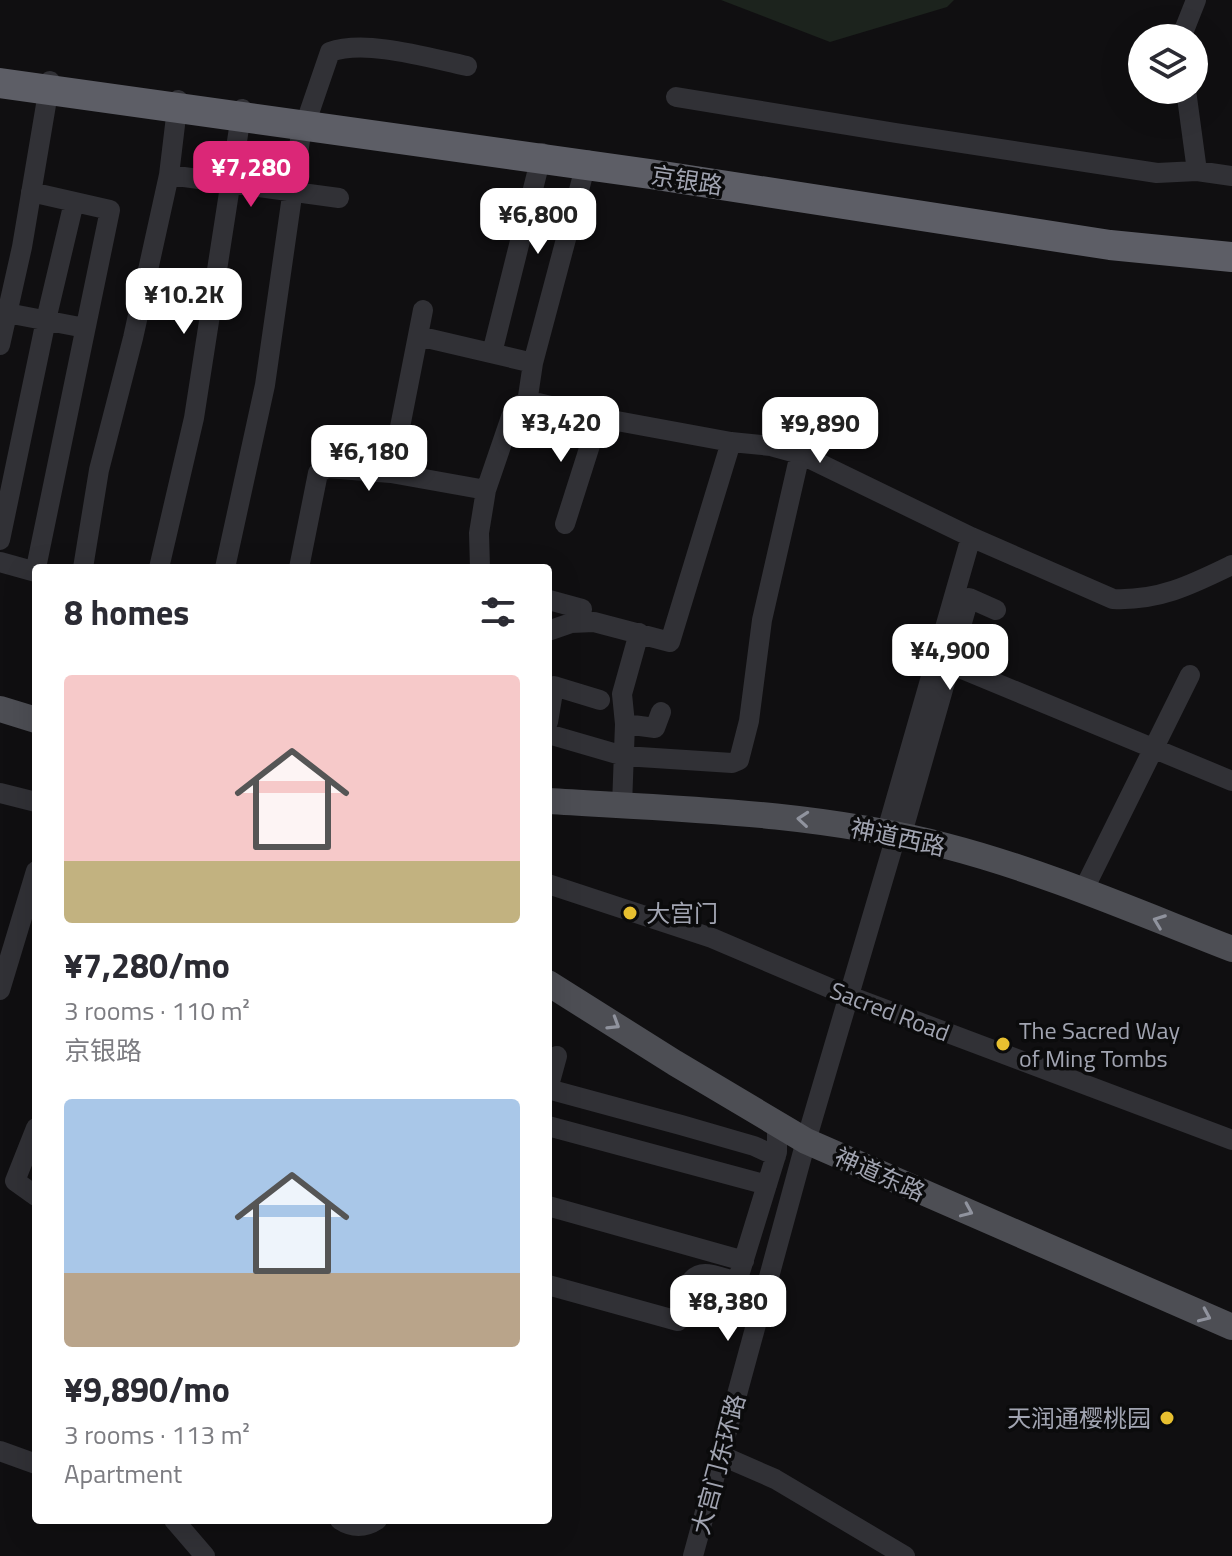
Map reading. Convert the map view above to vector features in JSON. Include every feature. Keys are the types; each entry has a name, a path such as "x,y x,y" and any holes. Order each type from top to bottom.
{"highway":[{"name":"京银路","path":"0,74 49,85 541,156 1102,234 1232,246"},
{"name":"京银路","path":"0,83 49,85"},
{"name":"京银路","path":"586,162 1110,245 1232,257"}],"main road":[{"path":"0,709 32,719"},
{"name":"神道西路","path":"552,801 717,811 826,822 946,846 1057,881 1232,949"},
{"name":"神道东路","path":"552,985 806,1141 1232,1327"}],"street":[{"path":"1187,24 1196,0"},
{"path":"226,564 265,385 304,122 330,52 342,47 369,47 467,66"},
{"path":"0,345 22,247 49,85"},
{"path":"676,97 1157,173 1197,171 1232,176"},
{"path":"84,564 99,470 133,338 169,175 178,104"},
{"path":"1188,104 1197,171"},
{"path":"160,564 194,418 241,113"},
{"path":"492,353 541,156"},
{"path":"527,403 533,363 586,162"},
{"path":"169,175 339,198"},
{"path":"31,192 110,210 37,564"},
{"path":"0,540 74,202"},
{"path":"391,473 423,310"},
{"path":"7,313 85,328"},
{"path":"418,336 533,363"},
{"path":"480,564 479,533 486,490 511,417 523,403 538,403 800,454 971,537 1113,599 1137,600 1170,593 1232,565"},
{"path":"565,524 599,417"},
{"path":"552,630 571,623 594,622 670,642 731,442"},
{"path":"552,735 624,756 732,763 739,760 749,721 762,620 800,454"},
{"path":"300,564 318,473 327,468 391,473 486,490"},
{"path":"894,835 971,537"},
{"path":"0,562 32,571"},
{"path":"894,835 969,598 996,610"},
{"path":"552,601 582,609"},
{"path":"622,806 625,724 622,694 639,633"},
{"path":"950,664 1232,781"},
{"path":"1083,891 1190,675"},
{"path":"552,698 554,686 600,700"},
{"path":"625,724 655,728 661,712"},
{"path":"0,793 32,801"},
{"name":"大宫门东环路","path":"693,1556 806,1141 894,835"},
{"path":"1,984 32,884"},
{"name":"Sacred Road","path":"552,885 712,938 850,996 1232,1140"},
{"path":"552,1074 557,1056"},
{"path":"552,1090 754,1146 776,1156"},
{"path":"737,1282 776,1156 777,1124"},
{"path":"552,1127 767,1185"},
{"path":"32,1138 15,1181 32,1193"},
{"path":"552,1207 744,1261"},
{"path":"552,1286 678,1321 687,1289 694,1278 704,1273 765,1290"},
{"path":"0,1451 32,1463"},
{"path":"720,1455 775,1479 905,1556"},
{"path":"164,1524 191,1556"},
{"path":"177,1524 205,1556"},
{"path":"347,1524 358,1527 371,1524"}],"shaded area":[{"path":"721,0 954,0 947,7 830,42"}],"place":[{"name":"大宫门","path":"630,913"},
{"name":"The Sacred Way of Ming Tombs","path":"1003,1044"},
{"name":"天润通樱桃园","path":"1167,1418"}]}
